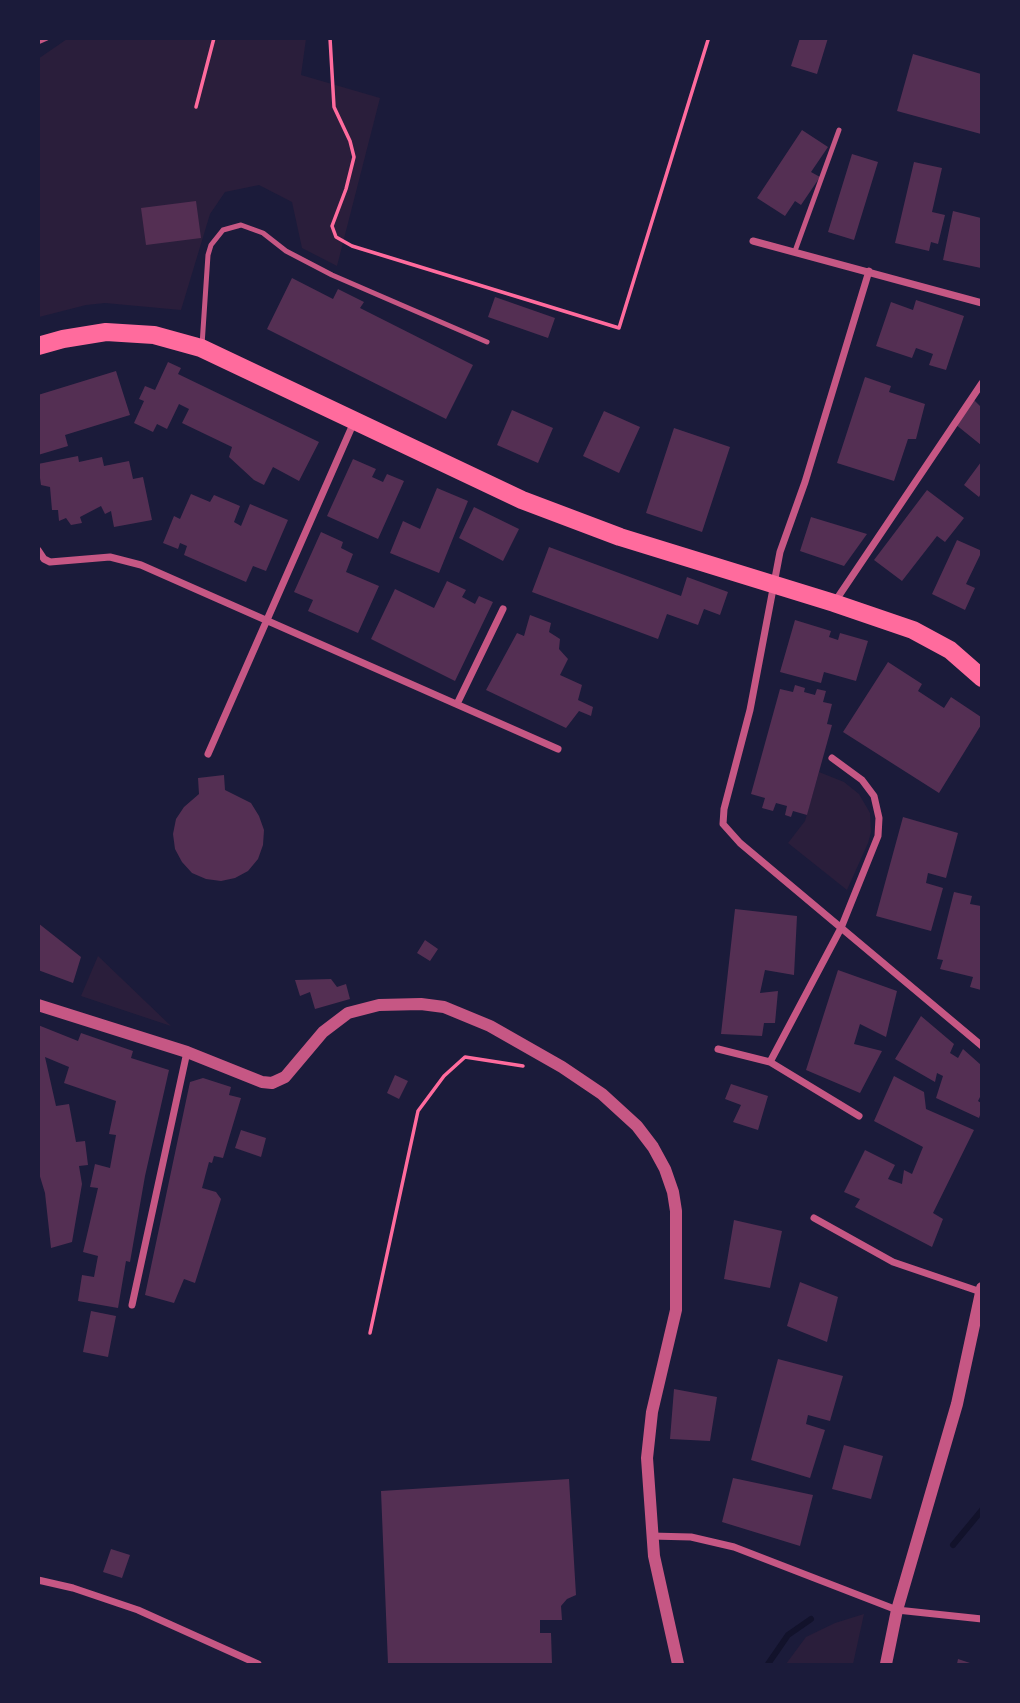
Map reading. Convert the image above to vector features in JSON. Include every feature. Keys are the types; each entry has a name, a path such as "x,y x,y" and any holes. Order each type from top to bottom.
{"main road":[{"path":"38,346 106,332 154,335 201,348 522,500 642,545 834,603 925,636 950,650 982,678"}],"street":[{"path":"753,241 982,303"},
{"path":"869,271 780,552 750,710 726,801 723,824 740,844 982,1046"},
{"path":"834,603 982,383"},
{"path":"208,754 264,620 354,421"},
{"path":"38,550 47,561 95,557 125,559 558,749"},
{"path":"457,704 503,609"},
{"path":"770,1062 841,928 877,842 880,824 877,803 868,787 855,774 832,758"},
{"path":"38,1005 187,1052 262,1082 272,1083 285,1077 323,1032 348,1013 379,1005 421,1004 444,1007 489,1026 569,1071 601,1094 637,1126 653,1147 675,1200 676,1310 652,1412 648,1446 651,1536 659,1585 678,1664"},
{"path":"718,1049 770,1062 859,1116"},
{"path":"132,1306 187,1052"},
{"path":"814,1218 886,1259 921,1273 981,1290 946,1446 897,1609 886,1664"},
{"path":"651,1536 691,1536 734,1547 897,1609 982,1619"},
{"path":"38,1580 73,1588 138,1610 258,1664"}],"lane":[{"path":"38,42 47,38"},
{"path":"795,251 839,130"},
{"path":"201,348 211,245 223,230 241,225 263,233 286,251 332,275 487,342"}],"path":[{"path":"196,107 214,38"},
{"path":"330,38 333,103 354,158 332,226 335,237 352,246 620,328 708,40"},
{"path":"370,1333 418,1111 443,1076 465,1057 525,1066"}],"shaded area":[{"path":"67,39 306,39 301,75 380,98 337,266 302,248 292,202 259,185 225,192 210,214 181,310 105,303 39,317 38,59"},
{"path":"819,772 844,782 859,794 870,813 871,832 868,843 847,890 788,843 805,821"},
{"path":"98,956 171,1026 81,996"},
{"path":"864,1614 853,1664 786,1664 806,1637 835,1623"}],"building":[{"path":"800,38 828,38 817,74 791,66"},
{"path":"913,54 981,74 981,134 897,111"},
{"path":"802,130 828,147 811,172 820,177 801,205 795,201 785,216 757,198"},
{"path":"852,154 878,162 854,240 828,232"},
{"path":"914,162 942,168 932,212 945,215 938,244 931,242 929,251 895,243"},
{"path":"196,201 201,238 146,245 141,208"},
{"path":"953,211 981,218 981,268 943,260"},
{"path":"292,278 333,299 338,289 364,302 360,308 473,365 446,419 267,329"},
{"path":"495,297 555,318 548,338 488,317"},
{"path":"916,300 964,316 946,370 929,365 933,354 916,348 912,358 876,346 891,302 913,310"},
{"path":"168,362 181,368 178,374 319,442 299,481 273,467 264,485 254,480 229,457 232,447 182,423 189,409 179,404 167,429 157,424 153,432 134,423 144,401 139,399 145,386 155,390"},
{"path":"116,371 130,415 65,435 68,446 38,455 38,395"},
{"path":"865,377 891,386 889,392 925,404 916,439 908,439 894,481 837,463"},
{"path":"974,400 981,407 981,445 955,424"},
{"path":"512,410 553,428 538,463 497,445"},
{"path":"604,411 640,427 619,473 583,456"},
{"path":"674,428 730,447 702,532 646,513"},
{"path":"78,456 79,462 102,457 104,466 129,461 133,479 143,477 152,520 114,527 111,511 105,514 101,506 80,517 82,523 71,525 66,518 59,521 58,510 52,510 50,487 41,485 38,464"},
{"path":"353,459 376,469 372,477 383,482 387,474 404,481 378,539 327,516"},
{"path":"981,462 981,493 979,497 964,485"},
{"path":"437,488 468,501 439,573 390,553 403,521 420,529"},
{"path":"927,490 964,518 945,542 937,536 902,581 874,560"},
{"path":"191,494 210,502 214,495 240,506 234,522 241,526 250,504 288,520 266,571 253,566 246,582 184,555 187,546 180,543 178,549 163,543 174,516 180,519"},
{"path":"474,507 519,529 503,561 459,538"},
{"path":"811,517 867,534 844,566 800,551"},
{"path":"321,532 343,542 341,548 353,554 346,572 379,586 358,633 308,611 313,600 294,592"},
{"path":"957,540 982,551 966,584 975,588 965,610 932,594"},
{"path":"549,547 681,596 687,577 728,592 720,615 704,609 698,625 667,614 658,639 532,592"},
{"path":"447,581 466,590 462,597 475,604 479,596 493,602 455,681 371,639 395,589 434,608"},
{"path":"530,615 551,623 549,632 560,639 559,649 568,659 560,675 582,685 578,700 593,707 591,716 579,711 566,728 486,690 517,633 524,636"},
{"path":"795,620 831,631 829,637 838,640 840,633 868,641 856,681 824,672 821,683 780,672"},
{"path":"888,662 922,684 918,691 944,708 951,697 981,717 981,725 939,793 843,732"},
{"path":"795,685 805,688 804,692 815,695 817,689 826,691 823,702 832,704 827,724 832,725 807,815 793,811 791,817 785,815 787,806 776,803 773,811 762,808 765,798 751,794 780,689 793,692"},
{"path":"224,775 225,790 251,803 264,830 258,859 248,871 221,881 192,873 175,849 173,834 176,819 184,807 199,794 198,778"},
{"path":"903,817 958,833 946,878 928,873 926,883 943,888 931,931 876,916"},
{"path":"954,892 972,896 970,904 981,906 981,990 970,987 973,977 940,969 943,960 937,959"},
{"path":"735,909 797,916 794,975 765,970 760,993 778,991 775,1023 764,1023 762,1036 721,1034"},
{"path":"38,923 81,957 73,983 38,970"},
{"path":"425,940 438,949 430,961 417,953"},
{"path":"838,970 897,991 886,1037 860,1024 854,1044 882,1051 860,1093 806,1070"},
{"path":"331,979 337,987 346,984 350,999 315,1009 310,992 300,996 295,980"},
{"path":"921,1016 954,1044 950,1053 958,1058 963,1049 981,1065 979,1118 936,1098 943,1076 937,1073 935,1082 895,1059"},
{"path":"38,1025 78,1041 81,1033 133,1051 131,1058 169,1070 118,1308 78,1301 82,1275 94,1277 98,1256 83,1252 98,1188 90,1187 95,1164 110,1168 116,1135 109,1134 116,1101 64,1083 69,1067 45,1057 56,1106 69,1104 76,1142 85,1141 88,1165 79,1166 82,1184 72,1242 51,1248 45,1193 38,1170"},
{"path":"395,1075 408,1081 399,1099 387,1093"},
{"path":"894,1076 924,1092 926,1109 974,1130 933,1213 943,1219 932,1247 855,1207 860,1199 844,1192 865,1150 895,1165 888,1179 902,1184 904,1170 912,1174 923,1147 874,1121"},
{"path":"203,1078 231,1087 229,1095 241,1098 223,1158 214,1156 212,1163 209,1162 202,1188 216,1192 221,1199 195,1283 184,1279 174,1303 145,1295 190,1082"},
{"path":"731,1084 768,1096 758,1130 733,1122 741,1105 725,1099"},
{"path":"241,1130 266,1138 261,1157 235,1148"},
{"path":"734,1220 782,1231 770,1288 724,1279"},
{"path":"800,1282 838,1297 827,1342 787,1326"},
{"path":"91,1311 116,1316 108,1357 83,1352"},
{"path":"778,1359 843,1376 830,1421 808,1415 806,1424 825,1430 810,1478 751,1460"},
{"path":"674,1389 717,1397 710,1441 670,1439"},
{"path":"844,1445 883,1456 871,1499 832,1489"},
{"path":"733,1478 813,1495 800,1546 722,1522"},
{"path":"569,1479 576,1595 561,1606 562,1620 540,1620 540,1633 551,1633 552,1664 388,1664 381,1491"},
{"path":"111,1549 130,1555 122,1578 103,1572"},
{"path":"958,1659 973,1664 957,1664"}],"waterway":[{"path":"953,1545 982,1510"},
{"path":"768,1664 788,1635 811,1619"}]}
